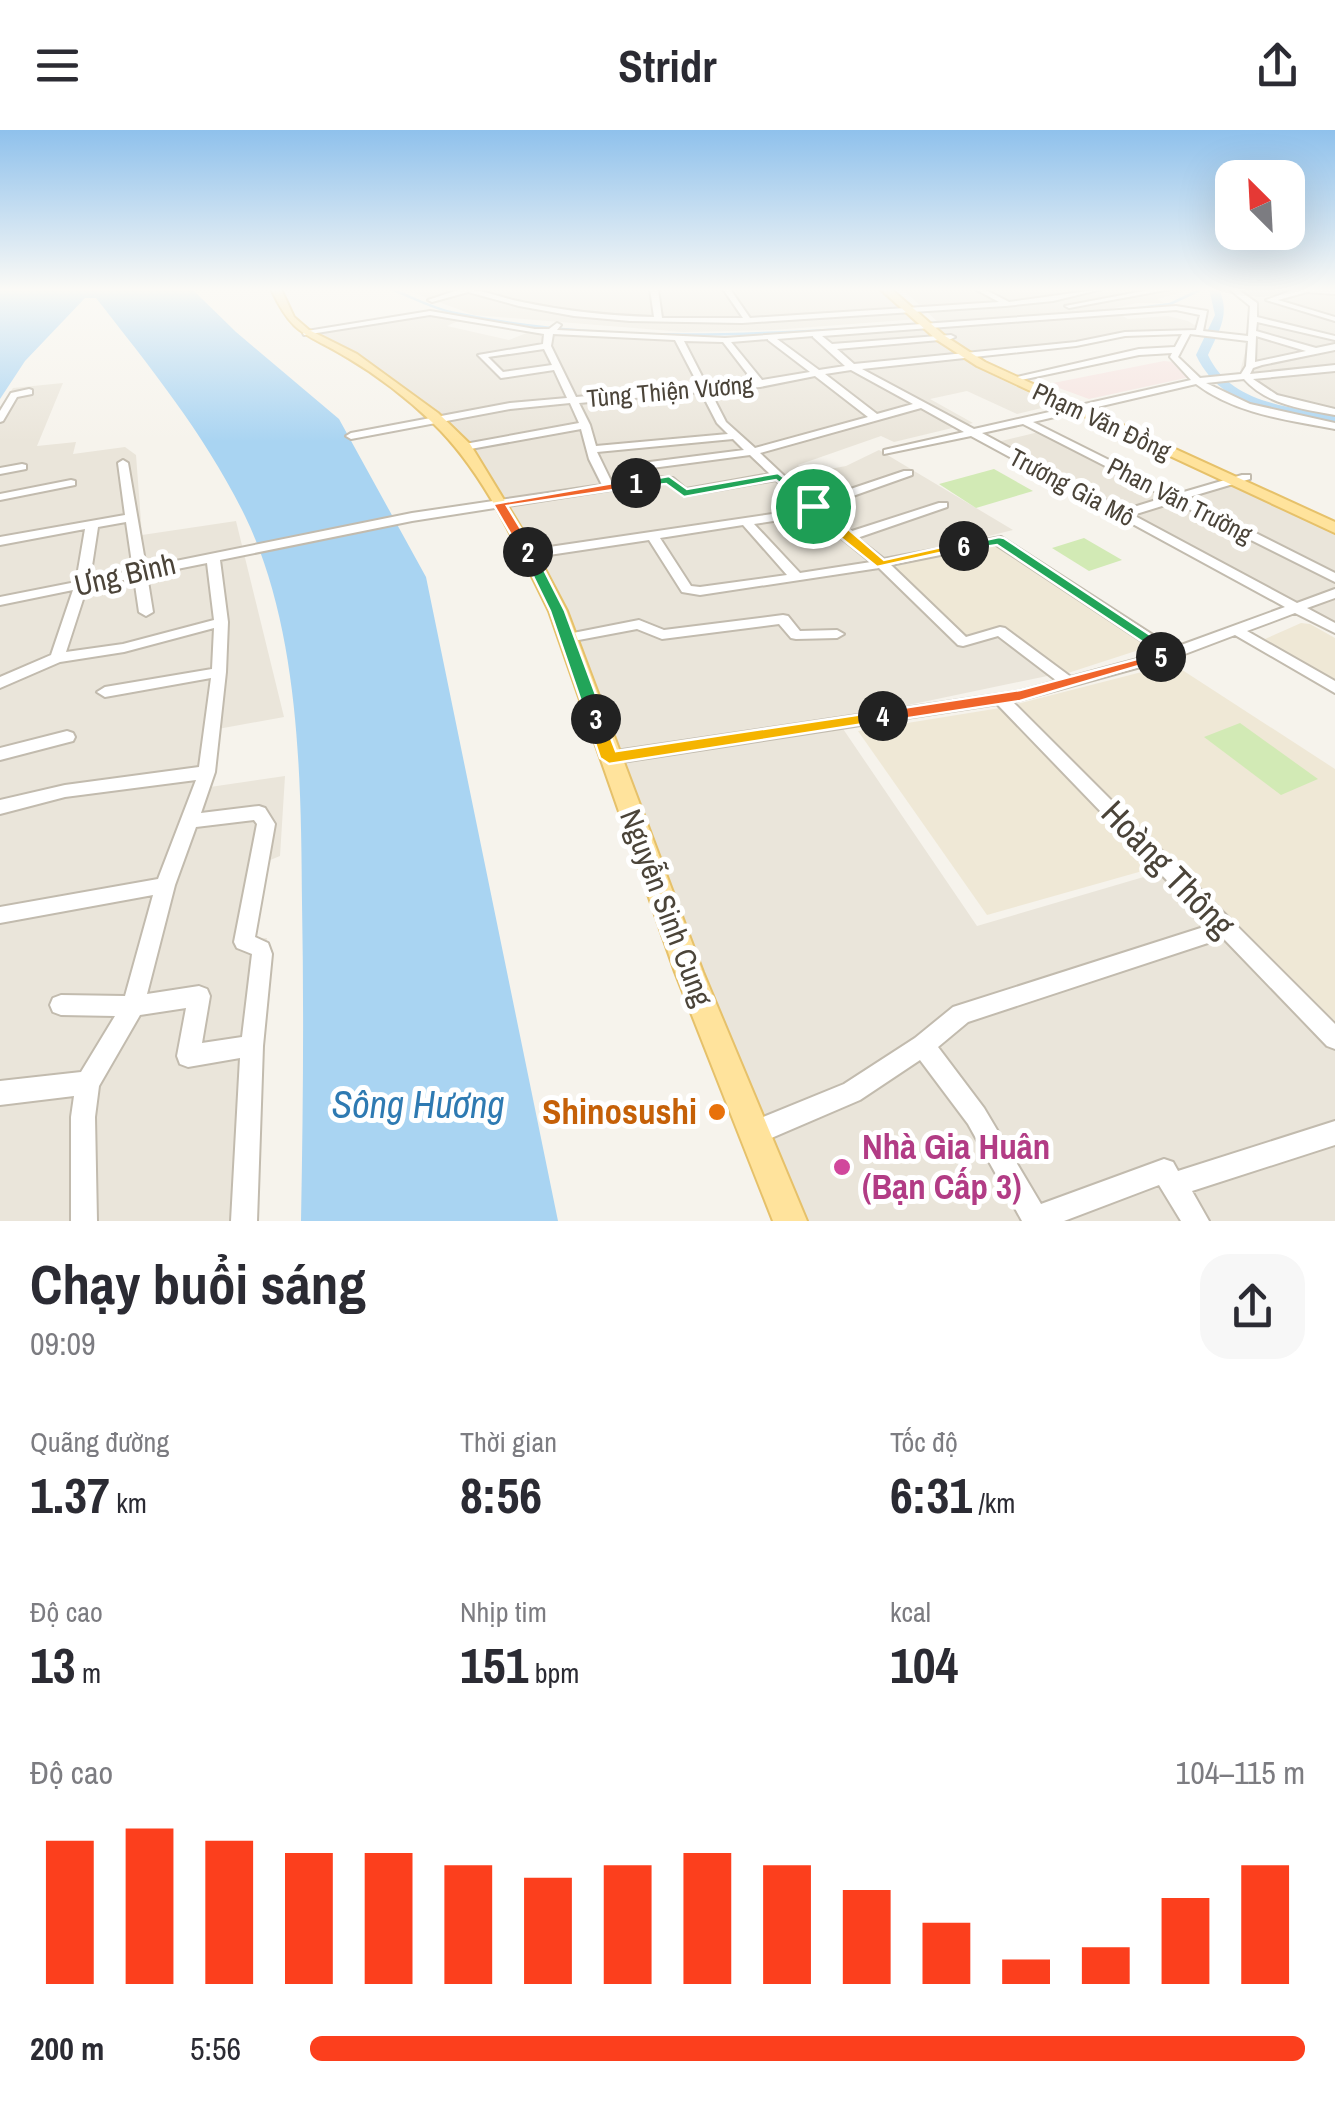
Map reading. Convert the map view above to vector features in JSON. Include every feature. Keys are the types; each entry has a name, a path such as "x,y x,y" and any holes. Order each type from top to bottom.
{"main road":[{"name":"Nguyễn Sinh Cung","path":"319,340 353,356 436,419 464,447 529,554 568,638 688,972 790,1221"},
{"name":"Phạm Văn Đồng","path":"951,340 969,354 1083,408 1335,517"},
{"name":"Phạm Văn Đồng","path":"969,354 1083,408"},
{"name":"Phạm Văn Đồng","path":"1240,479 1335,528"}],"street":[{"path":"546,340 609,488"},
{"path":"680,340 722,422 814,508 882,564 962,642 1000,631 1069,683"},
{"path":"721,340 760,384"},
{"path":"773,340 874,417"},
{"name":"Trương Gia Mô","path":"822,340 852,367 1335,629"},
{"path":"831,348 863,340"},
{"name":"Tùng Thiện Vương","path":"351,436 572,399 760,384 852,367 1096,340"},
{"path":"1181,340 1174,350 1177,362 1201,381 1270,413 1335,426"},
{"path":"1252,340 1248,370 1253,386 1277,399 1335,412"},
{"name":"Tùng Thiện Vương","path":"1269,340 1316,351"},
{"path":"547,346 482,356 501,375 557,367"},
{"path":"888,452 1233,376 1335,347"},
{"path":"1021,376 1139,352 1174,350"},
{"path":"1248,370 1280,377 1335,368"},
{"path":"1312,373 1335,380"},
{"path":"0,419 14,395 29,392"},
{"path":"648,481 646,466 753,452 921,405"},
{"name":"Phan Văn Trường","path":"1024,421 1335,578"},
{"path":"464,447 585,425"},
{"path":"594,449 736,436"},
{"path":"123,462 146,612"},
{"path":"0,471 22,467"},
{"path":"529,554 748,524 814,508 908,473"},
{"path":"499,504 648,481 669,480 684,493 778,476"},
{"path":"1122,514 1240,479"},
{"path":"0,497 71,483"},
{"name":"Ưng Bình","path":"0,601 412,517 499,504"},
{"path":"850,536 943,504"},
{"path":"0,541 132,516"},
{"path":"748,524 796,577"},
{"path":"57,658 80,586 92,525"},
{"path":"653,536 692,591 882,564 999,540 1172,654"},
{"path":"84,1221 83,1116 88,1083 133,1006 165,885 206,772 219,672 220,622 213,556"},
{"path":"609,758 1001,699 1172,654 1335,593"},
{"path":"568,638 639,624 662,635 782,619 796,635 837,634"},
{"path":"0,683 57,658 124,648 220,622"},
{"path":"1237,632 1335,688"},
{"path":"106,692 219,672"},
{"name":"Hoàng Thông","path":"1001,699 1335,1039"},
{"path":"0,754 67,737"},
{"path":"0,807 65,791 206,772"},
{"path":"190,822 259,813 266,824 244,942 261,949 262,954 252,1046 244,1221"},
{"path":"0,915 165,885"},
{"path":"754,1133 852,1092 924,1045 961,1014 1154,955 1226,928"},
{"path":"60,1005 133,1006 200,996 188,1056 252,1046"},
{"path":"924,1045 976,1116 1035,1219 1164,1171 1196,1221"},
{"path":"0,1093 88,1083"},
{"path":"1173,1185 1335,1134"}],"shaded area":[{"path":"319,340 1097,340 962,354 990,374 1054,405 1017,414 967,391 930,399 973,423 894,442 881,436 798,465 808,473 846,466 879,450 1013,530 880,563 957,642 993,631 1052,675 837,720 977,926 1164,871 1335,1047 1335,1221 783,1221 574,644 481,460 450,426 347,354"},
{"path":"1248,340 1335,340 1335,411 1285,402 1256,388 1240,372"},
{"path":"1174,362 1190,377 1089,399 1048,384"},
{"path":"63,383 37,446 76,442 73,454 125,447 136,455 142,535 236,521 284,717 218,729 210,787 285,776 280,856 263,863 249,939 267,938 234,1221 0,1221 0,407 13,388"},
{"path":"1043,431 1172,495 1228,477 1335,526 1335,627 993,443"},
{"path":"993,543 1148,647 1065,674 1001,626 964,636 891,567"},
{"path":"1301,623 1335,638 1335,682 1265,639"},
{"path":"1173,664 1335,769 1335,1021 1017,704"},
{"path":"1000,708 1153,868 987,915 858,731"}],"green space":[{"path":"994,469 1033,491 976,508 939,484"},
{"path":"1084,538 1122,560 1089,571 1052,548"},
{"path":"1240,723 1318,779 1281,795 1204,737"}],"water":[{"name":"Sông Hương","path":"0,340 45,340 25,361 0,399"},
{"name":"Sông Hương","path":"128,340 245,340 339,419 426,577 558,1221 301,1221 302,855 298,756 287,656 263,560 245,516 176,403"}],"waterway":[{"path":"1209,340 1202,355 1222,385 1258,403 1335,419"}],"place":[{"name":"Shinosushi","path":"717,1112"},
{"name":"Nhà Gia Huân (Bạn Cấp 3)","path":"842,1167"}],"route":[{"path":"778,476 813,506 882,564 999,540 1172,654 1020,696 609,758 558,611 499,504 648,481 669,480 684,493 778,476"}]}
